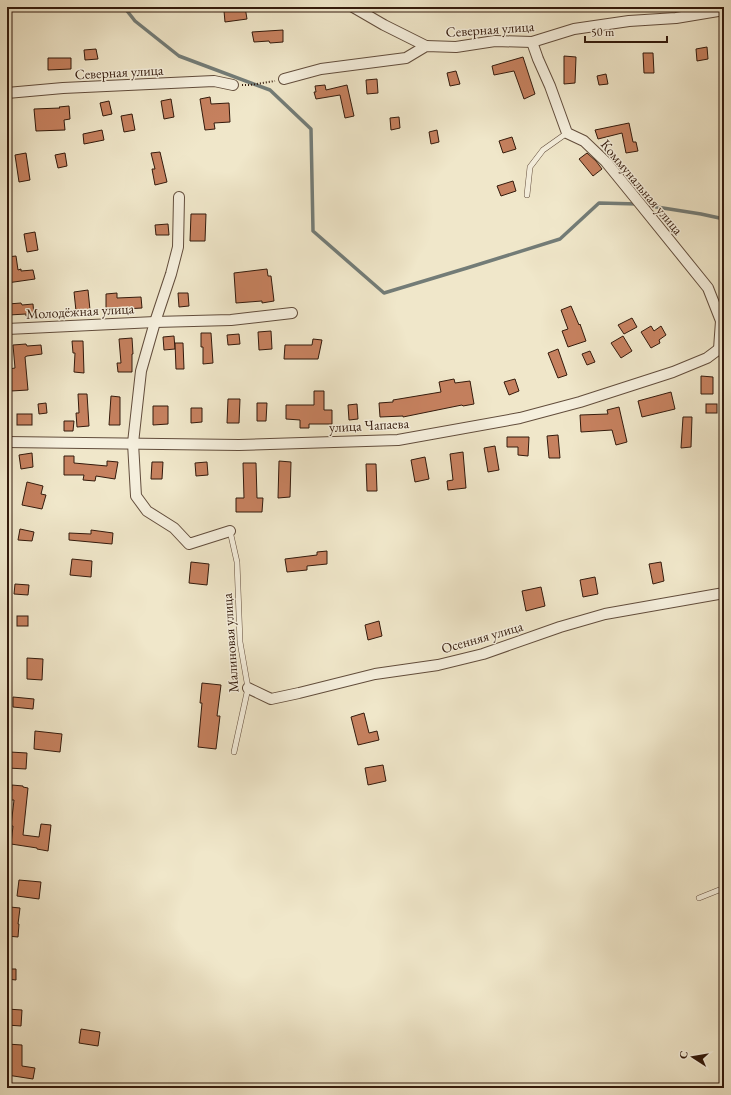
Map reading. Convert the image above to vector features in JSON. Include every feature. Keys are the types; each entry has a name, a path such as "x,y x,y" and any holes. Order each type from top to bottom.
{"street":[{"path":"353,7 384,25 426,46"},
{"name":"Северная улица","path":"426,46 456,47 495,41 532,42 574,29 629,21 676,18 724,10"},
{"path":"532,42 567,132"},
{"path":"284,79 321,68 406,58 426,46"},
{"name":"Северная улица","path":"7,93 63,88 214,81 233,85"},
{"name":"Коммунальная улица","path":"567,132 584,141 606,162 708,288 721,320 721,348"},
{"path":"179,197 178,247 172,274 155,322 141,371 133,443 136,496 147,511 174,528 189,544 230,531"},
{"name":"Молодёжная улица","path":"7,329 231,320 292,312"},
{"name":"улица Чапаева","path":"7,442 239,445 398,440 520,418 580,402 673,372 707,358 721,348"},
{"name":"Осенняя улица","path":"248,688 270,699 375,674 438,665 483,654 560,627 605,614 724,593"}],"lane":[{"path":"527,195 530,167 543,150 567,132"},
{"name":"Малиновая улица","path":"230,531 237,562 240,642 248,688 234,752"},
{"path":"699,898 724,888"}],"path":[{"path":"250,85 272,82"}],"building":[{"path":"231,7 245,7 247,19 225,22 224,11 231,10"},
{"path":"283,30 283,42 254,42 252,32"},
{"path":"707,47 708,59 697,61 696,49"},
{"path":"96,49 98,59 85,60 84,50"},
{"path":"643,53 653,53 654,73 644,73"},
{"path":"564,56 576,57 575,83 564,84"},
{"path":"523,57 535,94 524,99 514,71 494,75 492,66"},
{"path":"48,58 71,58 71,69 48,70"},
{"path":"456,71 460,84 450,86 447,73"},
{"path":"606,74 608,84 599,85 597,76"},
{"path":"377,79 378,93 367,94 366,80"},
{"path":"325,85 326,90 347,85 354,116 345,118 340,95 316,99 314,92 316,92 315,86"},
{"path":"210,97 211,104 229,103 230,122 214,123 215,129 205,130 200,99"},
{"path":"171,99 174,117 164,119 161,101"},
{"path":"109,101 112,114 103,116 100,103"},
{"path":"69,106 70,119 64,120 65,130 36,131 34,109 60,108 59,107"},
{"path":"132,114 135,130 124,132 121,116"},
{"path":"399,117 400,128 391,130 390,118"},
{"path":"629,123 633,142 636,142 638,151 626,153 622,133 598,139 595,130"},
{"path":"102,130 104,140 84,144 83,134"},
{"path":"437,130 439,142 431,144 429,132"},
{"path":"512,137 516,149 503,153 499,141"},
{"path":"160,152 167,182 155,185 152,169 155,169 151,153"},
{"path":"26,153 30,180 19,182 15,155"},
{"path":"65,153 67,166 58,168 55,155"},
{"path":"587,153 602,169 593,176 579,159"},
{"path":"513,181 516,191 501,196 497,186"},
{"path":"191,214 206,214 205,241 190,241"},
{"path":"168,224 169,235 156,235 155,225"},
{"path":"35,232 38,250 27,252 24,234"},
{"path":"16,256 18,270 33,270 35,279 7,283 7,257"},
{"path":"267,269 268,276 271,276 274,301 262,303 262,301 236,303 234,273"},
{"path":"88,290 90,310 76,311 74,292"},
{"path":"117,293 117,298 141,297 142,308 106,310 106,294"},
{"path":"178,293 188,293 189,306 179,307"},
{"path":"21,303 22,305 33,304 34,315 9,315 8,304"},
{"path":"571,306 586,341 568,347 562,331 568,329 561,310"},
{"path":"632,318 637,327 624,334 618,325"},
{"path":"651,326 654,331 661,326 666,335 659,340 660,343 651,348 641,332"},
{"path":"271,331 272,349 259,350 258,332"},
{"path":"201,333 211,333 213,363 203,364"},
{"path":"239,334 240,344 228,345 227,335"},
{"path":"174,336 175,349 164,350 163,337"},
{"path":"623,336 632,351 621,358 611,343"},
{"path":"132,338 132,372 118,372 117,363 121,363 119,339"},
{"path":"313,339 322,340 318,359 284,359 285,345 312,345"},
{"path":"72,341 83,341 84,373 74,372 75,353 73,353"},
{"path":"175,343 183,343 184,369 176,369"},
{"path":"26,344 27,346 41,345 42,354 25,357 28,390 11,391 9,369 15,368 13,345"},
{"path":"558,349 567,375 558,378 548,353"},
{"path":"590,351 595,362 587,365 582,354"},
{"path":"701,376 713,377 713,394 701,394"},
{"path":"454,379 455,383 470,381 474,404 403,417 380,417 379,403 393,402 393,400 441,392 439,382"},
{"path":"515,379 519,391 509,395 504,382"},
{"path":"314,391 324,391 324,410 332,410 332,424 309,424 309,428 300,428 300,420 286,419 286,405 314,405"},
{"path":"671,392 675,409 642,417 638,401"},
{"path":"78,394 87,394 89,426 77,427 76,413 79,413"},
{"path":"111,396 120,397 120,425 109,425"},
{"path":"228,399 240,399 239,423 227,423"},
{"path":"46,403 47,413 39,414 38,404"},
{"path":"257,403 267,403 266,421 257,421"},
{"path":"357,404 358,419 349,420 348,405"},
{"path":"706,404 717,404 717,413 706,413"},
{"path":"153,406 168,406 168,424 153,425"},
{"path":"619,407 627,442 616,445 612,430 581,432 580,415 608,414 607,410"},
{"path":"191,408 202,408 202,422 191,423"},
{"path":"17,414 32,414 32,425 17,425"},
{"path":"683,417 692,417 691,447 681,448"},
{"path":"64,421 74,421 73,431 64,431"},
{"path":"558,435 560,458 549,458 547,436"},
{"path":"507,437 529,437 528,456 518,455 518,447 507,447"},
{"path":"495,446 499,470 488,472 484,448"},
{"path":"463,452 466,488 448,490 447,481 453,480 450,454"},
{"path":"32,453 33,467 21,469 19,455"},
{"path":"64,456 74,456 74,463 107,466 107,461 118,462 115,479 96,476 95,481 83,480 84,475 64,475"},
{"path":"425,457 429,479 415,482 411,460"},
{"path":"279,461 291,462 290,497 278,498"},
{"path":"152,462 163,462 162,479 151,479"},
{"path":"207,462 208,475 196,476 195,463"},
{"path":"243,463 256,463 257,498 263,498 262,512 236,512 236,498 244,498"},
{"path":"366,464 376,464 377,491 367,491"},
{"path":"27,482 43,486 41,494 46,495 42,509 22,505"},
{"path":"20,529 34,532 32,541 18,540"},
{"path":"91,530 113,533 112,544 69,540 69,533 91,534"},
{"path":"327,551 327,564 307,566 307,570 287,572 285,559 317,555 317,552"},
{"path":"72,559 92,561 91,577 70,575"},
{"path":"191,562 209,564 207,585 189,583"},
{"path":"661,562 664,581 653,584 649,564"},
{"path":"595,577 598,594 583,597 580,580"},
{"path":"15,584 29,585 28,595 14,594"},
{"path":"541,587 545,606 526,611 522,591"},
{"path":"17,616 28,616 28,626 17,626"},
{"path":"379,621 382,636 368,640 365,625"},
{"path":"27,658 43,659 42,680 27,679"},
{"path":"202,683 221,685 217,716 220,716 216,749 198,747 202,703 200,703"},
{"path":"13,697 34,699 33,709 13,707"},
{"path":"364,713 369,733 377,731 379,740 358,745 351,717"},
{"path":"35,731 62,734 60,752 34,749"},
{"path":"10,752 27,753 26,769 8,768"},
{"path":"383,765 386,781 368,785 365,768"},
{"path":"12,785 28,788 23,835 39,837 41,824 51,825 48,851 11,844 13,826 11,826 14,800 11,800"},
{"path":"19,880 41,882 39,899 17,896"},
{"path":"10,907 20,908 18,937 7,936 7,924"},
{"path":"7,969 16,969 16,980 7,979"},
{"path":"7,1009 22,1010 21,1026 7,1025"},
{"path":"81,1029 100,1032 98,1046 79,1043"},
{"path":"7,1044 22,1045 22,1066 35,1068 33,1079 7,1075"}],"waterway":[{"path":"124,7 135,21 179,56 270,90 311,129 313,231 384,293 560,239 599,203 638,204"},
{"path":"644,205 724,219"}]}
